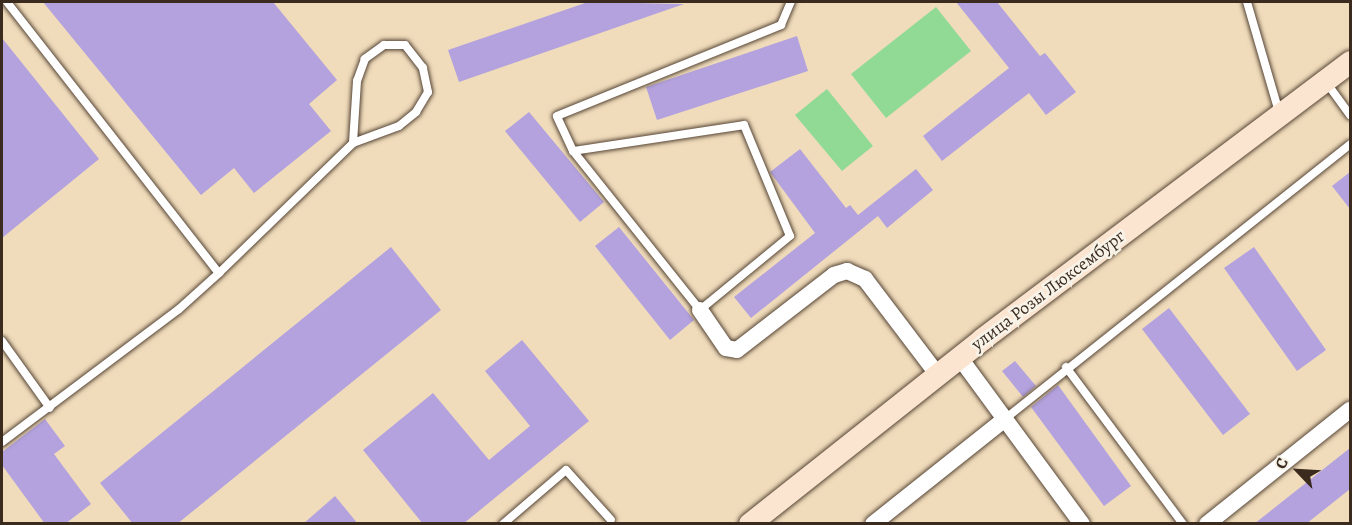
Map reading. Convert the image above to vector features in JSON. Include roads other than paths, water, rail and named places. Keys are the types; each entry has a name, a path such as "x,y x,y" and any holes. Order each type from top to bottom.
{"main road":[{"name":"улица Розы Люксембург","path":"750,524 938,375 1279,112 1350,62"}],"street":[{"path":"700,310 726,348 737,350 834,274 847,271 865,279 938,375"},
{"path":"960,358 1082,524"},
{"path":"1207,524 1350,410"},
{"path":"873,524 1005,419"}],"lane":[{"path":"7,2 219,273"},
{"path":"573,151 744,125 790,236 700,310 573,151 557,116 781,25 791,2"},
{"path":"1247,2 1279,112"},
{"path":"2,442 179,309 353,143 399,126 416,112 428,92 423,68 405,45 384,45 365,59 357,81 353,143"},
{"path":"1324,79 1350,115"},
{"path":"1005,419 1066,367 1350,145"},
{"path":"2,341 50,408"},
{"path":"1066,367 1182,524"},
{"path":"503,524 566,470 611,522"}]}
